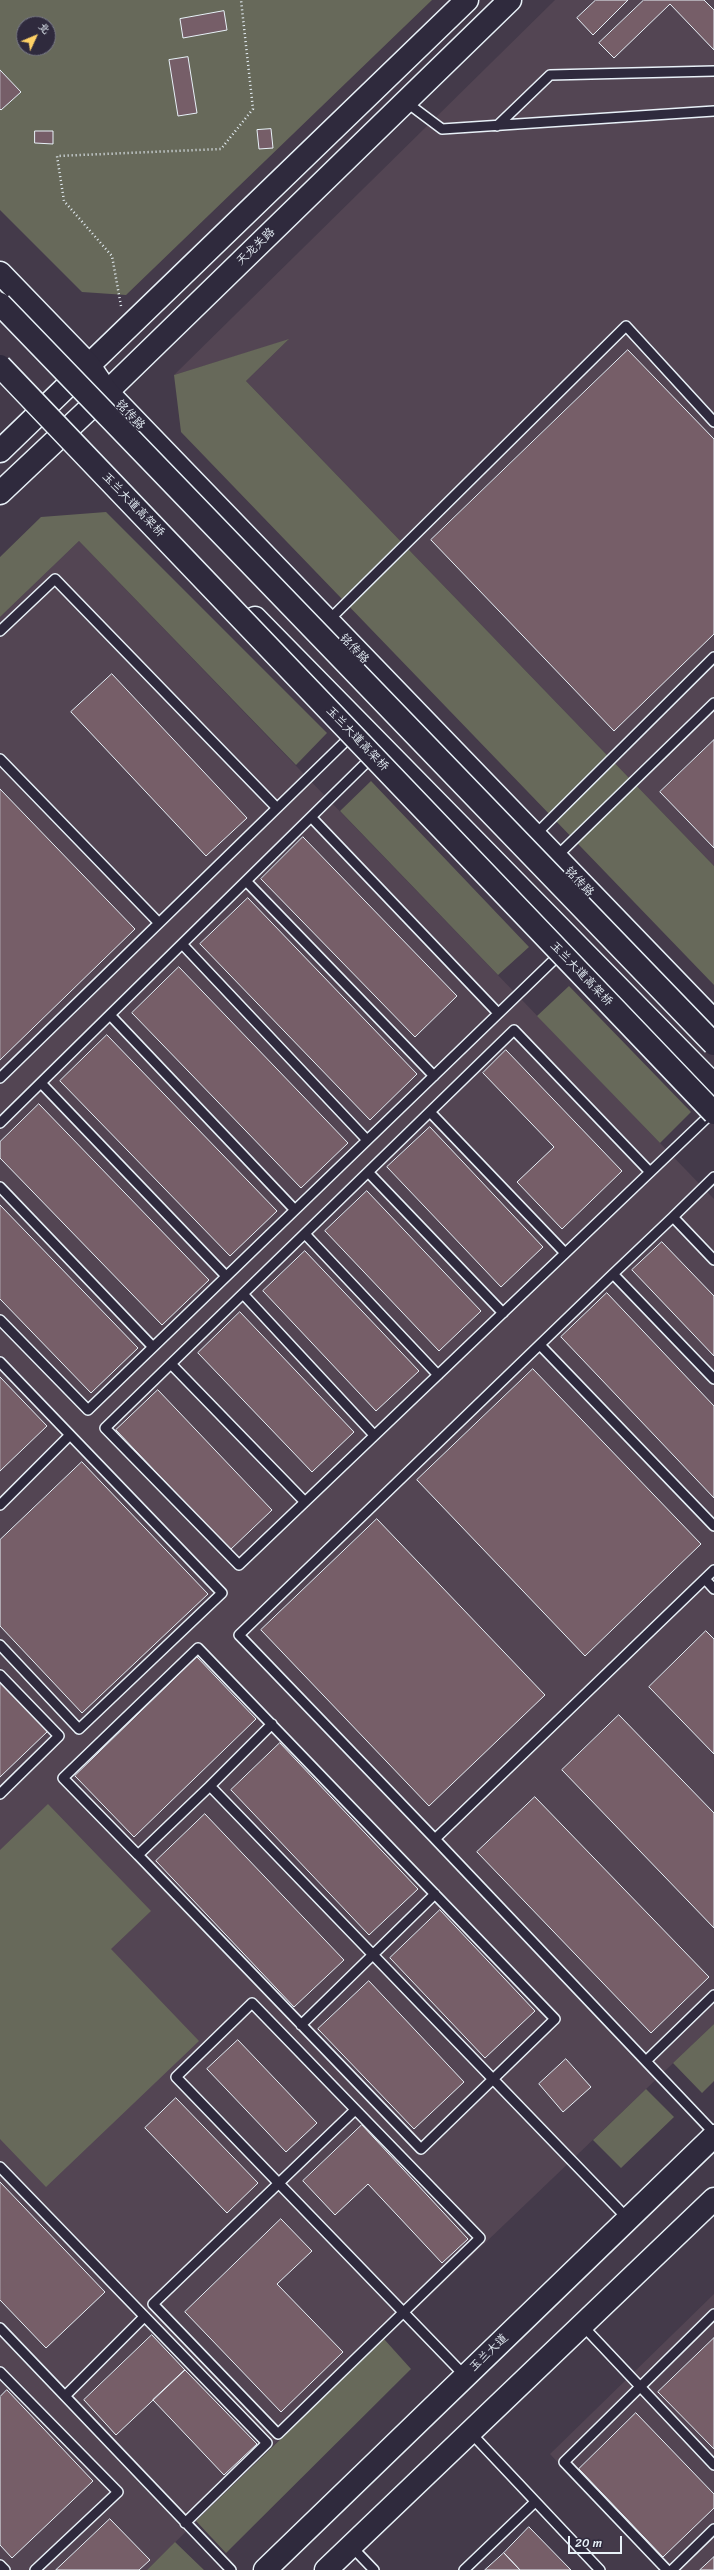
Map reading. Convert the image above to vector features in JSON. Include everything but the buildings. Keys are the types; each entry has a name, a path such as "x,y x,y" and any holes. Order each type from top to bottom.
{"main road":[{"path":"0,451 88,364 467,0"},
{"name":"天龙关路","path":"0,492 107,392 510,0"},
{"name":"铭传路","path":"0,272 88,364 107,392 555,858 714,1021"},
{"path":"0,304 714,1044"},
{"path":"0,360 45,408 68,427 714,1084"},
{"name":"玉兰大道高架桥","path":"0,366 714,1112"},
{"name":"玉兰大道","path":"265,2570 714,2136"},
{"path":"328,2569 714,2199"}],"lane":[{"path":"497,126 550,75 714,71"},
{"path":"406,102 442,129 714,111"},
{"path":"328,621 626,326 714,422"},
{"path":"0,631 55,579 277,808"},
{"path":"534,836 714,657"},
{"path":"555,858 714,703"},
{"path":"0,1078 362,726"},
{"path":"0,1123 382,747"},
{"path":"0,759 159,923"},
{"path":"311,817 498,1013"},
{"path":"246,882 434,1076"},
{"path":"0,1320 88,1410 573,941"},
{"path":"182,944 367,1140"},
{"path":"110,1016 295,1210"},
{"path":"650,1172 514,1030 105,1428 239,1565 714,1112"},
{"path":"41,1083 226,1276"},
{"path":"430,1112 565,1254"},
{"path":"368,1172 503,1313"},
{"path":"714,1177 239,1635 714,2133"},
{"path":"0,1187 153,1347"},
{"path":"673,1217 714,1260"},
{"path":"305,1234 438,1375"},
{"path":"613,1274 714,1379"},
{"path":"242,1294 374,1435"},
{"path":"540,1345 714,1526"},
{"path":"0,1362 222,1593 79,1729 0,1645"},
{"path":"172,1364 305,1502"},
{"path":"0,1505 70,1435"},
{"path":"435,1839 714,1570"},
{"path":"705,1579 714,1589"},
{"path":"198,1648 555,2019 421,2149 138,1855 63,1778 198,1648"},
{"path":"0,1675 59,1736 0,1794"},
{"path":"138,1855 272,1724"},
{"path":"210,1786 628,2219"},
{"path":"301,2025 435,1894"},
{"path":"646,2061 714,1995"},
{"path":"355,2110 278,2184 153,2304 278,2434 403,2311 480,2238 252,2004 176,2078 278,2184 403,2311 465,2376"},
{"path":"0,2167 267,2444 186,2523"},
{"path":"667,2570 564,2462 714,2314"},
{"path":"65,2396 144,2317"},
{"path":"582,2325 714,2465"},
{"path":"0,2328 231,2570"},
{"path":"0,2372 118,2492 35,2570"},
{"path":"470,2432 600,2570"},
{"path":"464,2570 536,2502"},
{"path":"672,2570 714,2529"},
{"path":"351,2546 374,2570"},
{"path":"0,2565 5,2570"}],"path":[{"path":"124,330 112,256 64,201 57,156 222,149 253,109 241,0"}],"shaded area":[{"path":"555,0 714,0 714,866 246,381 288,340 174,375"},
{"path":"79,541 714,1199 714,2024 278,2441 147,2570 0,2570 0,617"},
{"path":"714,2294 714,2570 659,2570 550,2454"}],"green space":[{"path":"0,0 432,0 126,295 82,292 0,210"},
{"path":"289,339 246,381 714,866 714,985 181,432 174,375"},
{"path":"106,512 327,733 296,765 79,541 0,617 0,557 41,517"},
{"path":"371,781 529,947 498,975 340,811"},
{"path":"569,986 691,1112 660,1143 537,1016"},
{"path":"48,1804 151,1911 111,1949 199,2041 46,2187 0,2139 0,1850"},
{"path":"714,2024 714,2081 702,2093 673,2063"},
{"path":"646,2089 674,2117 621,2168 593,2140"},
{"path":"384,2339 411,2369 226,2553 196,2521"},
{"path":"175,2542 204,2570 147,2570"}]}
